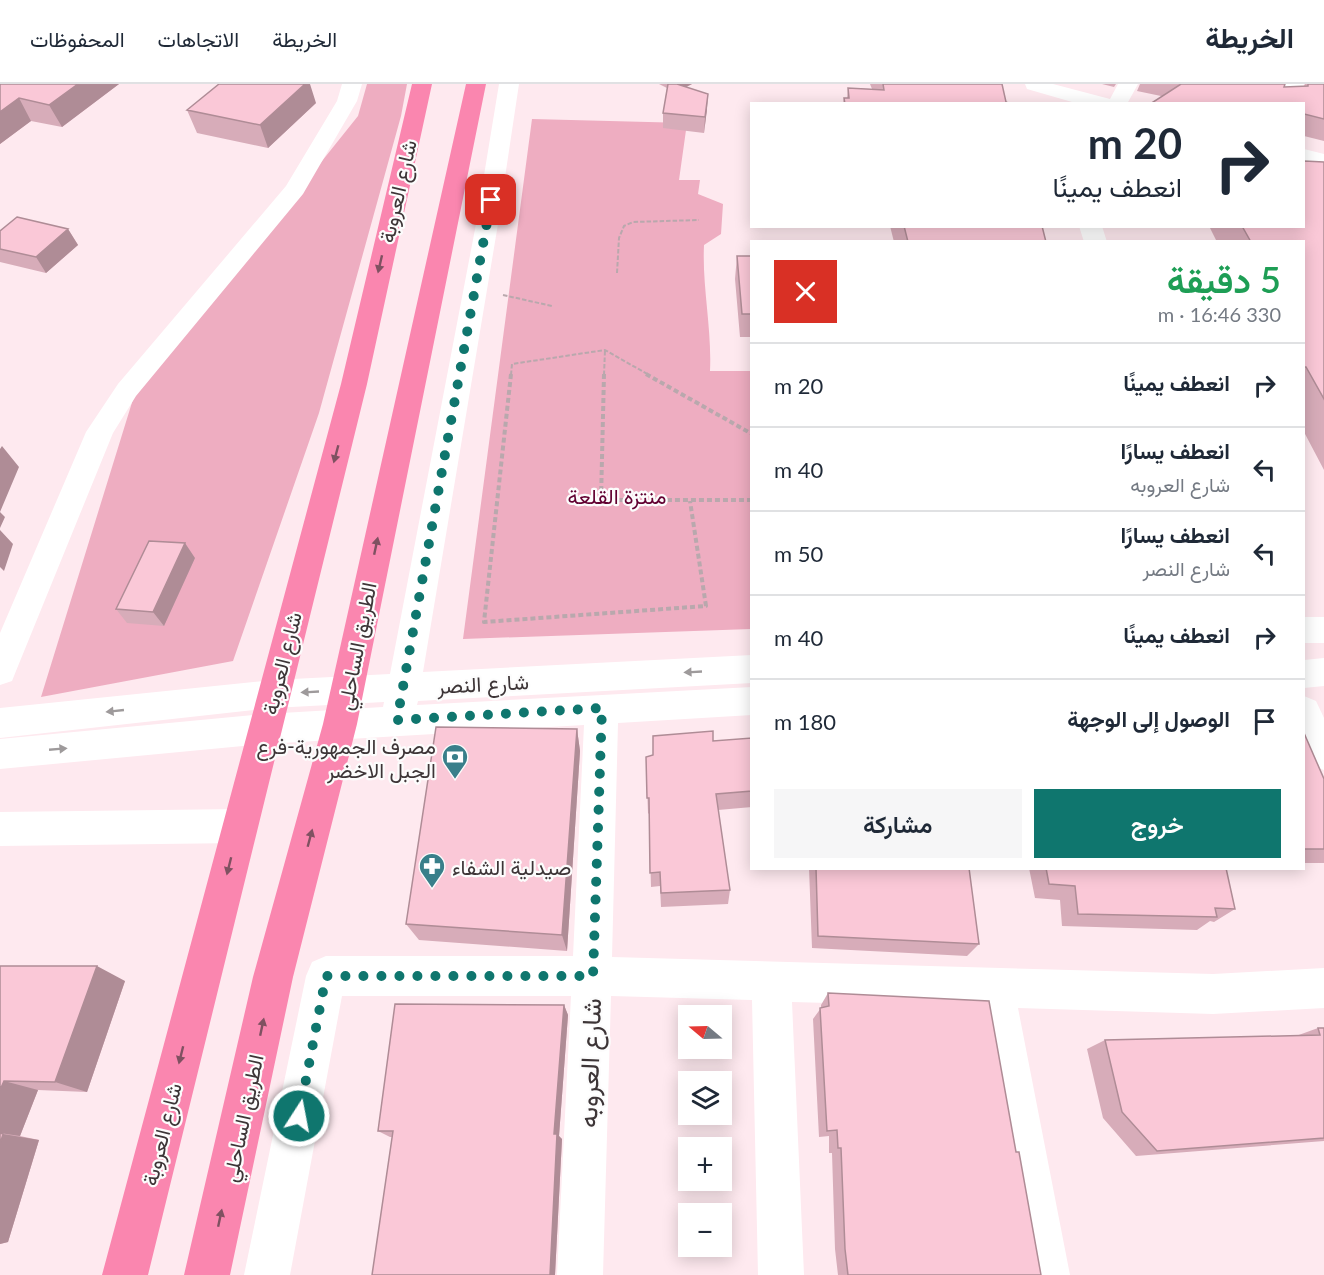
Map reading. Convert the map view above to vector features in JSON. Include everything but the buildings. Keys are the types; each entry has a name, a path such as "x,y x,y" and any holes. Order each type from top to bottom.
{"highway":[{"name":"شارع العروبة","path":"125,1275 354,384 422,84"},
{"name":"الطريق الساحلي","path":"207,1275 273,977 340,724 476,84"}],"street":[{"path":"0,671 100,432 127,390 295,189 347,101 352,84"},
{"path":"397,720 475,289 509,84"},
{"path":"1117,102 1128,84"},
{"path":"1287,102 1294,84"},
{"path":"1036,91 1094,102"},
{"path":"1305,155 1324,160"},
{"path":"1305,630 1324,630"},
{"name":"شارع النصر","path":"0,723 273,694 750,669"},
{"path":"1305,674 1324,672"},
{"name":"شارع النصر","path":"0,754 265,729 750,701"},
{"name":"شارع العروبه","path":"580,1275 602,708"},
{"path":"1305,713 1324,755"},
{"path":"0,829 240,826"},
{"path":"267,1275 326,976 593,976 1214,994 1324,988"},
{"path":"771,981 781,1275"},
{"path":"994,986 1047,1275"}],"path":[{"path":"617,273 619,238 624,226 633,222 699,220"},
{"path":"475,289 552,306"},
{"path":"690,501 706,606 484,622 512,364 605,350 750,433"},
{"path":"605,350 601,500 750,500"}],"green space":[{"path":"367,84 407,84 401,116 319,413 233,661 41,697 134,396 358,116"},
{"name":"منتزة القلعة","path":"532,119 687,123 679,180 700,180 698,194 723,204 721,234 704,245 710,371 750,371 750,629 463,639"}],"place":[{"name":"مصرف الجمهورية-فرع الجبل الاخضر","path":"455,780"},
{"name":"صيدلية الشفاء","path":"432,889"}],"route":[{"path":"299,1116 326,976 593,976 602,708 397,720 491,200"}]}
